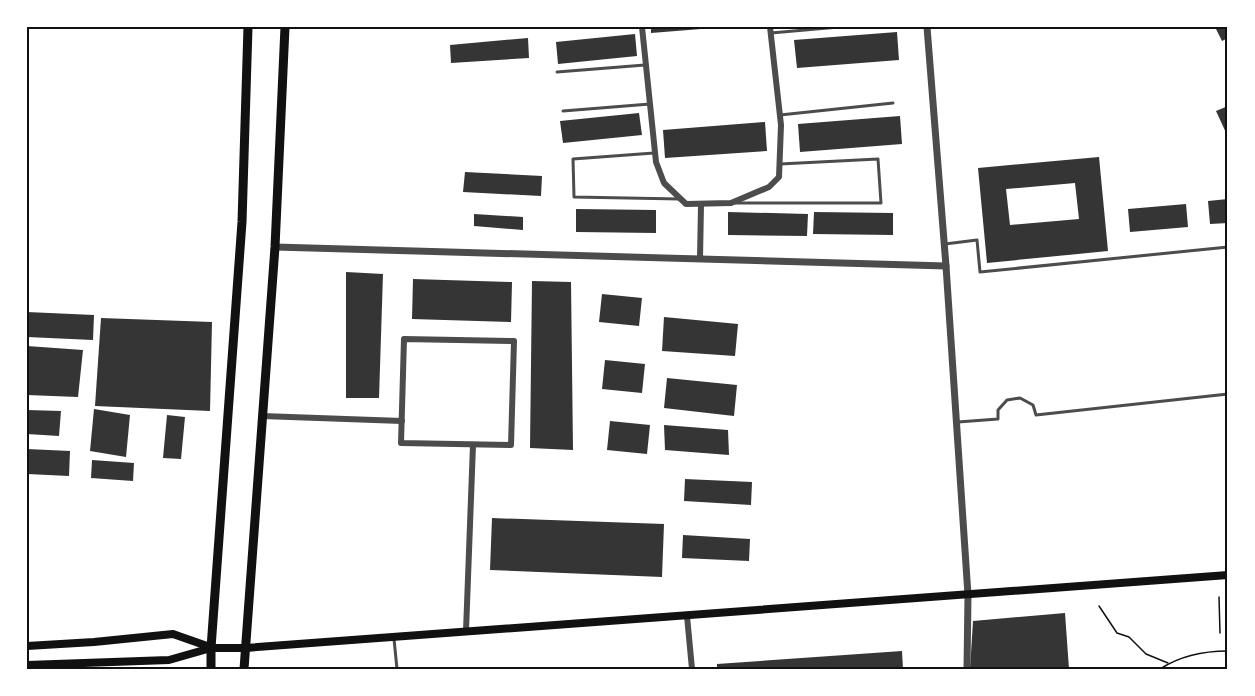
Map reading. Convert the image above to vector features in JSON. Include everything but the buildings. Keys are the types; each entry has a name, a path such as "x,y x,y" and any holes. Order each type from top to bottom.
{"main road":[{"path":"211,669 242,222 248,27"},
{"path":"244,669 275,247 285,27"},
{"path":"27,665 169,660 211,648 245,648 1228,575"},
{"path":"27,646 173,634 211,648"}],"street":[{"path":"642,27 656,162 664,183 686,204 701,205 731,204 769,187 779,177 780,114 771,30"},
{"path":"927,27 968,595 968,669"},
{"path":"700,259 701,205"},
{"path":"275,247 946,266"},
{"path":"404,339 514,342 511,446 401,443 402,421 404,339"},
{"path":"262,416 402,421"},
{"path":"466,631 473,445"},
{"path":"687,616 692,669"}],"lane":[{"path":"771,30 839,27"},
{"path":"557,72 646,65"},
{"path":"780,114 893,103"},
{"path":"563,111 650,104"},
{"path":"655,153 573,159 574,197 681,199"},
{"path":"731,204 881,203 878,159 780,164"},
{"path":"944,244 977,240 980,272 1228,247"},
{"path":"956,422 998,419 998,410 1007,400 1020,398 1033,405 1036,416 1228,394"},
{"path":"394,637 397,669"}],"path":[{"path":"1219,597 1220,633"},
{"path":"1099,606 1117,633 1129,637 1146,654 1168,663"},
{"path":"1160,669 1168,663 1205,651 1228,651"}]}
